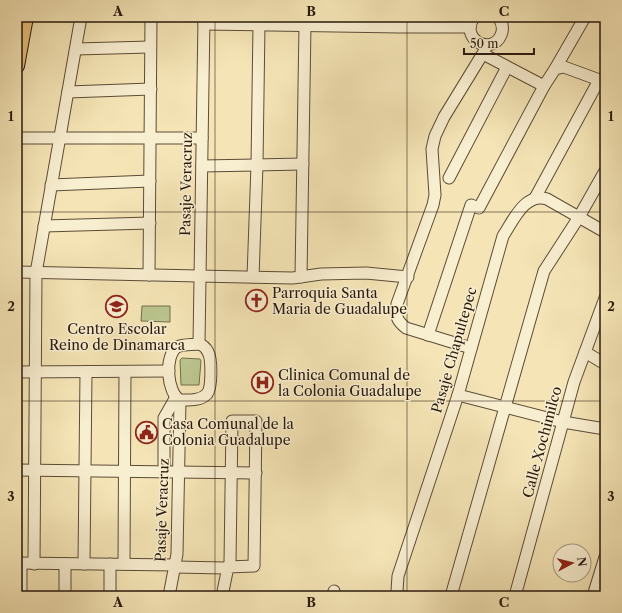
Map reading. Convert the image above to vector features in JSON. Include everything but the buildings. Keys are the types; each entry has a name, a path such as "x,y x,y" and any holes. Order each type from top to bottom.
{"main road":[{"path":"17,66 26,17"}],"street":[{"path":"34,564 36,273 81,17"},
{"path":"149,275 151,17"},
{"path":"452,28 456,17"},
{"path":"428,335 471,205 479,208 544,86 556,69 585,17"},
{"path":"471,348 406,328 398,321 396,314 397,304 433,205 435,195 432,150 435,136 444,117 485,49 501,36 501,18"},
{"path":"204,21 305,25 325,21 452,28 472,22 471,34 473,38 485,49 507,66 544,86"},
{"name":"Pasaje Veracruz","path":"199,344 204,21"},
{"path":"253,277 257,165 259,24"},
{"path":"301,277 305,25"},
{"path":"76,49 150,47"},
{"path":"449,178 507,66"},
{"path":"535,198 602,81 564,67 556,69"},
{"path":"68,92 150,89"},
{"path":"17,138 202,138"},
{"path":"202,166 303,164"},
{"path":"451,596 544,271 579,217 605,171"},
{"path":"52,185 150,182"},
{"path":"535,198 541,197 605,232"},
{"name":"Pasaje Chapultepec","path":"400,596 397,591 398,576 458,395 503,236 516,215 527,202 535,198"},
{"path":"44,226 150,223"},
{"path":"17,272 253,277 301,277 321,274 366,273 408,276"},
{"name":"Calle Xochimilco","path":"515,596 574,382 605,301"},
{"path":"199,344 205,347 209,353 211,386 207,394 199,399 178,399 170,384 170,357 177,347 199,344"},
{"path":"585,352 605,364"},
{"path":"17,372 169,371"},
{"path":"84,564 86,372"},
{"path":"124,564 125,372"},
{"path":"458,395 563,422 605,429"},
{"path":"164,468 164,418 178,399"},
{"name":"Pasaje Veracruz","path":"169,596 176,566 179,472 178,399"},
{"path":"21,596 19,564 124,564 225,568 228,567 254,566 256,421 232,421 231,558 228,567 222,596"},
{"path":"17,470 256,474"},
{"path":"593,596 605,557"},
{"path":"64,596 65,564"},
{"path":"110,564 110,596"}],"green space":[{"path":"339,17 429,17 428,23 336,21"},
{"path":"142,306 170,306 170,322 141,321"},
{"path":"182,358 200,359 199,385 181,385 180,360"}],"place":[{"name":"Parroquia Santa Maria de Guadalupe","path":"257,301"},
{"name":"Centro Escolar Reino de Dinamarca","path":"117,307"},
{"name":"Clinica Comunal de la Colonia Guadalupe","path":"262,383"},
{"name":"Casa Comunal de la Colonia Guadalupe","path":"146,432"}]}
